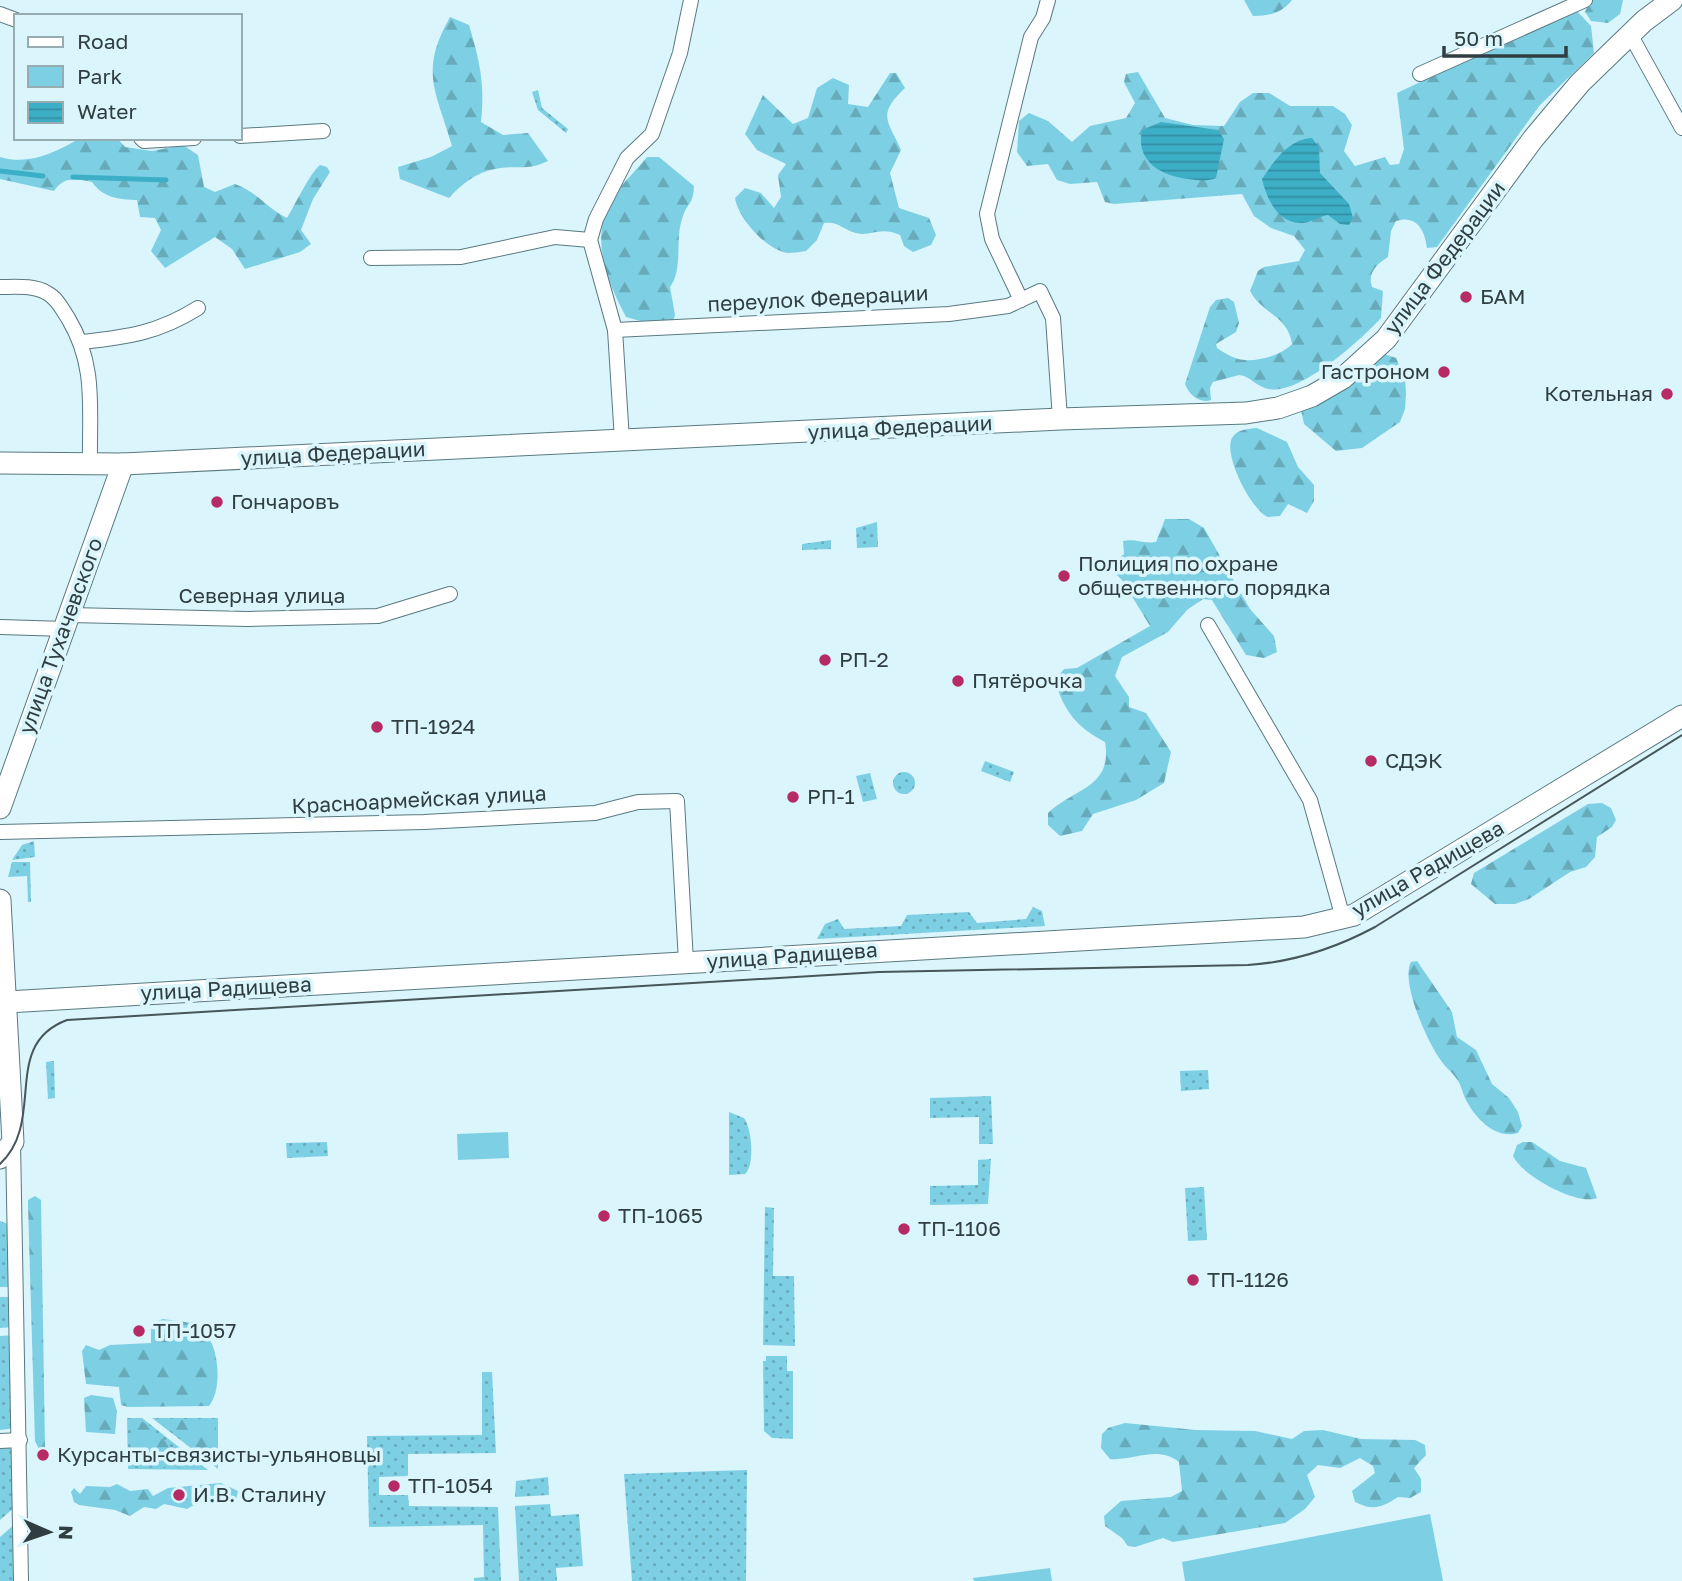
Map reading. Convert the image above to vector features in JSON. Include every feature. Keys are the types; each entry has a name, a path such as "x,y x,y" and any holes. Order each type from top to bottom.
{"street":[{"path":"622,440 615,330 590,240 596,219 627,158 652,134 672,77 691,0"},
{"path":"1021,300 992,239 987,214 1025,56 1031,37 1043,18 1048,0"},
{"path":"1420,74 1585,0"},
{"name":"улица Федерации","path":"0,463 123,464 1060,419 1246,413 1289,404 1312,396 1343,378 1386,339 1533,139 1580,83 1668,1"},
{"path":"1630,34 1682,128"},
{"path":"242,136 323,131"},
{"path":"143,140 161,140"},
{"path":"371,258 461,257 555,237 590,240"},
{"path":"0,287 34,288 48,293 60,304 82,342 89,370 90,464"},
{"name":"переулок Федерации","path":"615,330 949,314 1008,306 1040,291 1053,318 1060,419"},
{"path":"82,342 138,336 170,325 198,308"},
{"name":"улица Тухачевского","path":"0,808 123,464"},
{"name":"Северная улица","path":"0,628 68,622 378,616 450,594"},
{"path":"1208,625 1310,800 1343,918"},
{"name":"улица Радищева","path":"7,1002 1304,927 1354,915 1682,716"},
{"name":"Красноармейская улица","path":"0,832 424,822 595,813 638,802 677,801 686,962"},
{"path":"0,900 7,1002 6,1150 20,1440 22,1581"},
{"path":"0,1441 20,1440"}],"green space":[{"path":"1244,0 1292,0 1275,13 1253,16"},
{"path":"1590,0 1623,0 1620,14 1608,23 1591,21 1585,12"},
{"path":"1575,9 1591,26 1594,53 1540,105 1437,247 1427,248 1422,230 1415,222 1403,219 1396,221 1391,231 1388,257 1377,266 1371,277 1372,287 1383,291 1381,318 1329,364 1296,384 1281,389 1264,388 1239,375 1213,382 1210,388 1211,400 1203,401 1192,395 1185,384 1210,307 1216,300 1228,298 1234,302 1239,323 1236,332 1216,344 1224,353 1238,359 1259,359 1281,352 1292,344 1285,327 1250,291 1258,271 1264,267 1299,261 1305,250 1294,236 1271,228 1254,216 1242,194 1114,204 1105,202 1097,182 1070,184 1057,180 1048,164 1027,166 1017,152 1019,121 1029,113 1048,121 1072,142 1090,126 1126,118 1135,103 1124,82 1126,74 1138,72 1165,118 1193,125 1224,126 1240,102 1253,93 1269,93 1290,106 1333,106 1345,114 1352,125 1344,151 1355,166 1385,157 1390,165 1399,164 1404,149 1397,93"},
{"path":"450,17 469,25 481,73 481,122 503,135 528,133 548,161 533,166 502,168 482,173 464,184 449,198 400,179 398,167 431,157 452,146 433,81 435,52"},
{"path":"890,73 896,73 905,88 888,111 889,124 901,150 890,173 899,208 929,218 936,235 931,245 913,252 904,246 900,235 893,232 856,233 829,223 824,223 817,240 806,251 780,251 762,240 741,215 735,198 745,188 761,193 774,208 781,197 778,175 786,164 757,150 745,134 763,95 793,124 808,118 817,88 833,78 849,85 848,104 868,107"},
{"path":"538,90 542,108 568,129 566,133 538,110 532,92"},
{"path":"77,140 119,140 125,147 152,151 183,145 198,155 204,187 215,192 235,184 287,218 316,169 320,165 327,167 330,172 313,199 301,230 311,244 300,252 245,269 232,249 215,237 165,268 151,251 161,230 155,218 140,217 137,200 111,197 92,182 80,180 66,181 54,191 0,179 0,157 22,160 52,153"},
{"path":"647,157 659,157 694,186 680,225 677,271 670,287 675,315 673,322 644,322 626,317 603,259 601,244 605,214 616,193"},
{"path":"1384,354 1396,358 1405,379 1405,409 1400,422 1362,448 1336,451 1304,424 1301,410"},
{"path":"1257,428 1287,442 1298,467 1314,485 1314,501 1307,513 1288,504 1280,516 1268,517 1247,493 1235,469 1230,446 1237,433"},
{"path":"1165,519 1189,519 1204,528 1250,609 1274,636 1277,652 1264,658 1246,655 1212,600 1203,599 1187,610 1168,632 1122,657 1115,676 1129,697 1129,707 1146,713 1171,752 1164,783 1136,800 1093,814 1082,831 1060,836 1048,825 1048,813 1097,778 1106,757 1105,742 1087,731 1067,710 1055,680 1064,669 1077,668 1150,626 1122,580 1112,570 1112,563 1124,554 1123,541 1156,542"},
{"path":"877,522 878,547 857,548 856,528"},
{"path":"831,540 831,549 802,550 802,544"},
{"path":"985,761 1014,772 1010,782 981,771"},
{"path":"904,772 912,775 915,783 912,791 904,794 896,791 893,783 896,775"},
{"path":"870,773 877,799 863,802 856,776"},
{"path":"1602,803 1611,808 1616,820 1612,827 1597,837 1595,857 1586,867 1570,872 1529,899 1515,904 1495,904 1471,884 1474,873 1588,804"},
{"path":"34,841 35,857 12,860 22,845"},
{"path":"12,862 30,862 31,902 28,902 27,876 8,877"},
{"path":"1033,907 1042,911 1045,926 817,939 825,924 838,919 844,929 901,926 907,915 969,912 977,923 1026,919"},
{"path":"1417,961 1452,1012 1457,1037 1476,1050 1492,1084 1509,1098 1518,1112 1522,1126 1518,1133 1501,1133 1486,1125 1469,1105 1458,1080 1436,1053 1417,1013 1409,984 1411,962"},
{"path":"54,1061 55,1098 48,1099 46,1062"},
{"path":"1208,1070 1209,1089 1181,1091 1180,1071"},
{"path":"991,1096 993,1144 979,1144 979,1117 930,1118 930,1098"},
{"path":"729,1112 744,1118 749,1130 751,1155 745,1174 729,1175"},
{"path":"508,1132 509,1158 458,1160 457,1134"},
{"path":"327,1142 328,1156 287,1158 286,1143"},
{"path":"1532,1142 1560,1161 1586,1168 1597,1198 1577,1198 1564,1194 1527,1172 1513,1156 1517,1145"},
{"path":"991,1159 988,1204 930,1205 930,1186 978,1185 978,1160"},
{"path":"1204,1187 1207,1240 1188,1241 1185,1188"},
{"path":"35,1196 41,1200 45,1447 40,1451 35,1441 28,1205 28,1200"},
{"path":"765,1207 774,1208 773,1276 794,1276 795,1346 763,1345"},
{"path":"0,1221 8,1224 14,1287 0,1287"},
{"path":"0,1297 14,1297 15,1327 0,1328"},
{"path":"163,1319 199,1324 212,1344 218,1376 216,1392 209,1406 128,1407 121,1405 119,1387 86,1384 82,1351 86,1345 99,1350 110,1345 151,1343 151,1323"},
{"path":"15,1335 16,1428 0,1430 0,1336"},
{"path":"766,1356 787,1356 787,1371 793,1371 793,1439 772,1438 764,1431 763,1361 766,1361"},
{"path":"482,1372 492,1372 496,1453 408,1454 408,1476 379,1477 379,1495 408,1495 409,1506 498,1507 501,1581 474,1581 474,1578 484,1577 483,1525 369,1527 367,1436 482,1435"},
{"path":"91,1395 113,1398 117,1411 115,1434 86,1432 84,1398"},
{"path":"127,1418 142,1418 208,1470 128,1469"},
{"path":"152,1418 218,1418 218,1469"},
{"path":"141,1420 165,1441 173,1454 188,1457 197,1468 134,1466 130,1458 131,1425 132,1422"},
{"path":"166,1420 211,1420 216,1427 216,1464 162,1424"},
{"path":"1125,1423 1196,1430 1255,1431 1292,1439 1304,1431 1323,1430 1361,1439 1415,1440 1425,1445 1426,1455 1414,1468 1421,1479 1421,1492 1410,1498 1398,1497 1382,1506 1367,1507 1355,1502 1352,1491 1375,1473 1373,1466 1360,1458 1340,1468 1318,1465 1307,1475 1315,1497 1305,1509 1285,1523 1173,1542 1163,1538 1135,1547 1128,1546 1105,1526 1104,1516 1121,1501 1171,1497 1182,1491 1179,1462 1171,1457 1154,1454 1110,1459 1101,1448 1102,1434 1108,1428"},
{"path":"0,1445 16,1450 16,1506 0,1520"},
{"path":"747,1470 746,1581 632,1581 624,1474"},
{"path":"548,1477 549,1495 515,1497 516,1481"},
{"path":"221,1483 238,1491 236,1500 219,1505 199,1502 187,1509 164,1504 156,1509 144,1507 130,1516 115,1510 79,1505 74,1502 71,1492 74,1488 80,1494 86,1486 110,1487 117,1484 130,1491 148,1489 153,1496 168,1488"},
{"path":"550,1504 551,1516 579,1514 583,1566 556,1568 557,1581 519,1581 515,1506"},
{"path":"1430,1514 1443,1581 1185,1581 1182,1562"},
{"path":"16,1523 17,1581 0,1581 0,1537"},
{"path":"1050,1568 1052,1581 974,1581 973,1578"}],"water":[{"path":"1161,122 1218,130 1224,139 1216,178 1202,180 1169,175 1147,159 1141,141 1142,130"},
{"path":"1312,138 1319,147 1320,173 1349,204 1353,218 1349,225 1340,224 1328,215 1304,223 1285,219 1274,208 1266,193 1262,179 1277,158 1296,142"}],"waterway":[{"path":"0,171 43,176"},
{"path":"73,177 166,180"}],"tram line":[{"path":"0,1164 14,1146 21,1126 29,1065 35,1047 47,1032 67,1020 879,972 1248,965 1281,961 1329,948 1375,927 1682,735"}],"place":[{"name":"БАМ","path":"1466,297"},
{"name":"Гастроном","path":"1444,372"},
{"name":"Котельная","path":"1667,394"},
{"name":"Гончаровъ","path":"217,502"},
{"name":"Полиция по охране общественного порядка","path":"1064,576"},
{"name":"РП-2","path":"825,660"},
{"name":"Пятёрочка","path":"958,681"},
{"name":"ТП-1924","path":"377,727"},
{"name":"СДЭК","path":"1371,761"},
{"name":"РП-1","path":"793,797"},
{"name":"ТП-1065","path":"604,1216"},
{"name":"ТП-1106","path":"904,1229"},
{"name":"ТП-1126","path":"1193,1280"},
{"name":"ТП-1057","path":"139,1331"},
{"name":"Курсанты-связисты-ульяновцы","path":"43,1455"},
{"name":"ТП-1054","path":"394,1486"},
{"name":"И.В. Сталину","path":"179,1495"}]}
